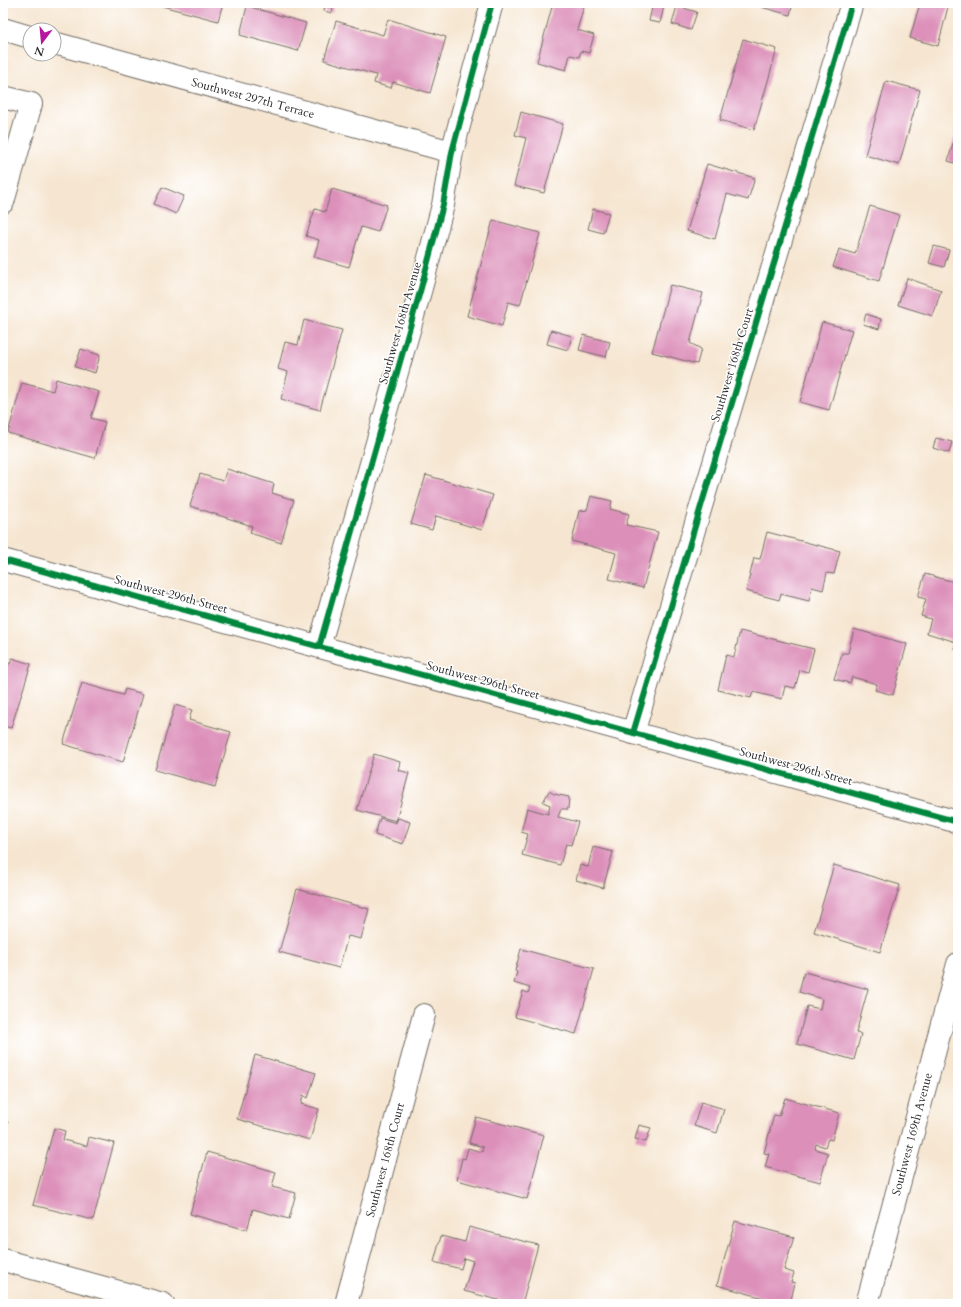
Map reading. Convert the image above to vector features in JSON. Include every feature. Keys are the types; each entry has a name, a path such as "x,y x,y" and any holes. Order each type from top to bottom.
{"street":[{"name":"Southwest 168th Avenue","path":"319,646 422,288 443,205 452,152 492,3"},
{"name":"Southwest 168th Court","path":"633,733 852,3"},
{"path":"3,29 22,35"},
{"name":"Southwest 297th Terrace","path":"62,45 452,152"},
{"path":"3,97 30,104 8,166 3,202"},
{"name":"Southwest 296th Street","path":"3,560 958,822"},
{"name":"Southwest 169th Avenue","path":"867,1304 958,964"},
{"name":"Southwest 168th Court","path":"346,1304 424,1015"},
{"path":"3,1260 163,1304"}],"building":[{"path":"163,3 223,3 218,21 162,6"},
{"path":"325,3 334,3 332,13 324,11"},
{"path":"553,3 585,3 577,30 594,35 589,53 581,51 579,57 570,55 566,70 537,62"},
{"path":"653,3 664,6 660,23 649,21"},
{"path":"762,3 793,3 790,15 761,7"},
{"path":"920,3 949,3 938,46 910,38"},
{"path":"247,6 306,23 298,51 240,35"},
{"path":"677,6 697,12 691,30 672,24"},
{"path":"388,19 446,37 430,93 393,82 391,88 374,83 376,75 324,60 336,21 383,35"},
{"path":"743,39 777,49 754,130 720,120"},
{"path":"886,81 920,90 899,165 865,155"},
{"path":"521,112 563,124 544,193 514,186 526,138 515,135"},
{"path":"958,125 958,164 948,161"},
{"path":"707,164 755,178 748,200 727,194 715,239 687,231"},
{"path":"162,187 184,196 176,214 154,204"},
{"path":"332,189 387,205 378,232 361,227 349,267 314,257 319,240 306,236 315,209 325,212"},
{"path":"870,206 899,215 879,281 833,267 839,249 855,254"},
{"path":"593,209 609,213 603,233 588,229"},
{"path":"493,220 540,233 520,305 508,302 502,326 467,316"},
{"path":"934,246 949,250 944,267 929,263"},
{"path":"907,278 941,290 933,316 898,305"},
{"path":"670,285 703,293 690,343 701,349 697,364 652,352"},
{"path":"866,314 881,319 879,329 863,324"},
{"path":"304,320 342,330 320,410 281,399 288,372 278,369 285,342 298,345"},
{"path":"822,322 852,330 829,410 800,402"},
{"path":"551,330 572,336 568,350 547,344"},
{"path":"583,335 610,342 606,357 579,350"},
{"path":"81,349 100,355 95,373 75,367"},
{"path":"56,379 99,392 91,418 105,422 95,458 8,433 22,383 53,391"},
{"path":"936,438 952,442 949,453 933,448"},
{"path":"227,469 274,484 272,493 294,500 281,543 250,533 252,526 190,506 200,474 223,481"},
{"path":"426,475 493,495 482,530 436,516 432,530 411,524"},
{"path":"591,496 612,501 610,509 629,514 626,525 658,532 643,588 609,579 616,553 572,541 579,511 587,510"},
{"path":"767,532 840,551 834,574 827,573 823,590 812,587 809,601 781,594 779,600 746,591 754,558 760,559"},
{"path":"925,574 958,583 958,649 954,648 956,642 927,633 931,619 921,616 926,599 918,597"},
{"path":"854,629 907,644 893,695 875,690 877,684 852,677 850,683 834,679 842,653 848,653"},
{"path":"740,631 814,649 808,672 800,670 795,688 785,686 782,699 753,692 751,698 718,690 726,655 734,657"},
{"path":"12,658 31,664 11,728 3,726 3,662 10,664"},
{"path":"82,683 123,695 125,689 143,694 123,762 63,744"},
{"path":"175,705 192,710 189,720 231,732 215,787 155,770"},
{"path":"374,754 400,762 398,770 409,773 396,821 357,810"},
{"path":"549,791 554,794 569,797 568,809 561,809 558,817 578,822 571,845 566,844 560,865 522,855 528,834 521,832 527,808 548,814 550,805 543,802"},
{"path":"380,818 396,823 398,818 410,822 403,844 375,835"},
{"path":"593,847 613,852 603,888 576,880 580,865 588,867"},
{"path":"834,865 900,885 880,952 814,932"},
{"path":"297,889 369,909 361,939 348,936 339,968 279,952"},
{"path":"521,949 594,969 576,1034 515,1017 523,991 528,993 530,988 514,983 517,972 515,971"},
{"path":"804,972 868,989 856,1033 861,1034 854,1060 797,1044 807,1006 820,1009 822,999 799,992"},
{"path":"255,1055 316,1073 308,1098 303,1095 301,1104 319,1109 310,1140 237,1119"},
{"path":"785,1098 839,1113 832,1140 828,1139 825,1147 816,1144 815,1149 828,1153 820,1182 765,1167 769,1154 764,1153 774,1115 779,1116"},
{"path":"701,1102 724,1109 717,1133 694,1126"},
{"path":"476,1117 544,1135 527,1199 457,1180 462,1158 465,1159 468,1148 482,1152 483,1147 469,1143"},
{"path":"3,1121 8,1122 4,1141 3,1141"},
{"path":"639,1125 651,1128 646,1142 635,1139"},
{"path":"54,1128 65,1131 63,1140 87,1146 89,1137 114,1143 93,1220 33,1205"},
{"path":"207,1152 276,1172 272,1187 296,1193 289,1219 253,1209 247,1230 190,1214"},
{"path":"735,1221 794,1237 784,1270 794,1273 791,1282 795,1283 790,1304 785,1304 717,1285"},
{"path":"469,1227 538,1245 522,1304 513,1304 464,1291 473,1261 464,1258 461,1269 434,1262 441,1236 465,1242"}],"cycle path":[{"path":"319,647 421,288 443,205 452,152 492,3"},
{"path":"633,733 852,3"},
{"path":"3,560 958,822"}]}
